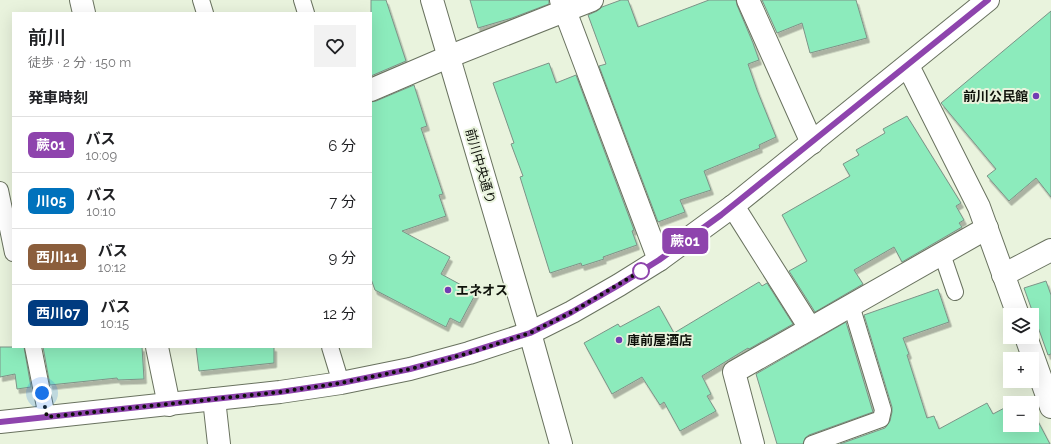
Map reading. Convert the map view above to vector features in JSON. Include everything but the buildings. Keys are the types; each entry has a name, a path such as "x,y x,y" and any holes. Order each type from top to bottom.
{"street":[{"path":"81,0 84,12"},
{"name":"前川中央通り","path":"432,0 530,333 561,444"},
{"path":"372,90 563,6 592,0"},
{"path":"748,0 812,143"},
{"path":"0,422 169,405 341,383 410,369 530,333 572,312 659,260 733,206 988,0"},
{"path":"563,6 659,260"},
{"path":"908,66 979,207 1015,308"},
{"path":"733,206 810,328"},
{"path":"752,444 734,372 987,228"},
{"path":"1003,275 1051,250"},
{"path":"1028,344 1051,407"},
{"path":"157,348 169,405"},
{"path":"214,399 218,444"}],"lane":[{"path":"201,0 205,12"},
{"path":"302,0 306,12"},
{"path":"0,190 12,248"},
{"path":"942,254 954,292"},
{"path":"812,444 881,419 883,410 851,305"},
{"path":"33,348 47,417"},
{"path":"330,348 341,383"}],"bus line":[{"name":"蕨01","path":"0,422 169,405 341,383 410,369 469,353 530,333 572,312 619,285 659,260 721,215 908,66 988,0"}],"place":[{"name":"前川公民館","path":"1036,96"},
{"name":"エネオス","path":"448,290"},
{"name":"庫前屋酒店","path":"619,340"}],"route":[{"path":"42,393 47,417 280,392 341,383 410,369 469,353 530,333 572,312 646,268 641,271"}]}
